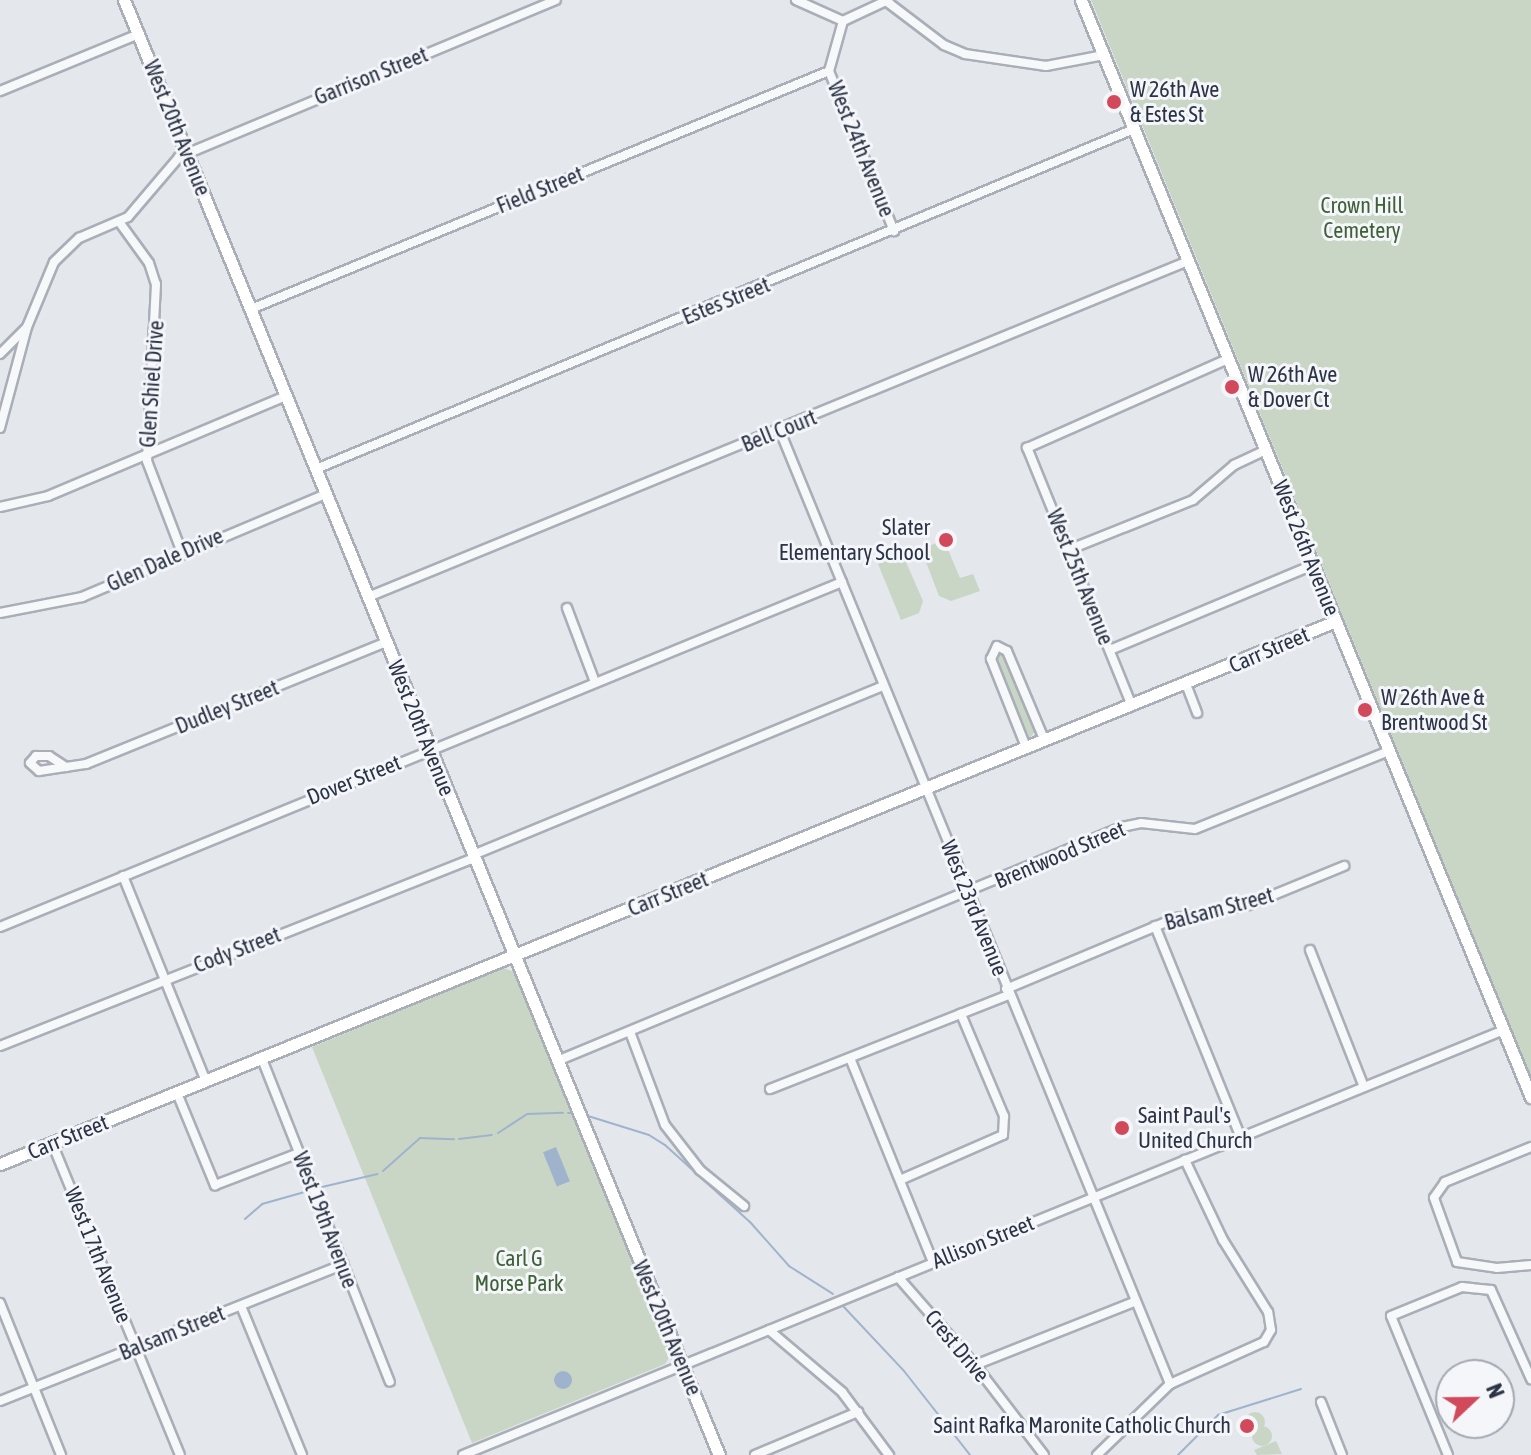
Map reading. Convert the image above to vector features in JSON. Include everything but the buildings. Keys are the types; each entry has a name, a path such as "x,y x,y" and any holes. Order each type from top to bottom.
{"street":[{"name":"West 20th Avenue","path":"124,0 719,1455"},
{"name":"Garrison Street","path":"186,152 556,0"},
{"path":"796,0 843,21 887,0 944,45 965,54 1046,66 1104,55"},
{"name":"West 26th Avenue","path":"1081,0 1531,1097"},
{"name":"West 24th Avenue","path":"843,21 829,71 894,231"},
{"path":"0,91 139,34"},
{"name":"Field Street","path":"251,309 829,71"},
{"name":"Estes Street","path":"316,469 1134,129"},
{"path":"0,428 3,403 43,281 62,252 90,232 120,223 186,152"},
{"name":"Glen Shiel Drive","path":"120,223 149,263 156,284 147,454 181,550"},
{"name":"Bell Court","path":"368,597 780,431 1188,261"},
{"path":"0,354 27,327"},
{"name":"West 25th Avenue","path":"1132,706 1027,448 1228,359"},
{"path":"0,507 48,496 286,396"},
{"name":"West 23rd Avenue","path":"780,431 1170,1384"},
{"path":"1068,550 1193,500 1234,465 1266,450"},
{"name":"Glen Dale Drive","path":"0,613 82,597 181,550 326,494"},
{"path":"1110,650 1313,565"},
{"name":"Dover Street","path":"0,927 842,582"},
{"path":"567,608 595,682"},
{"name":"Carr Street","path":"0,1164 1336,621"},
{"name":"Dudley Street","path":"66,767 103,758 386,642"},
{"path":"1026,747 991,659 997,646 1007,651 1044,739"},
{"path":"1186,684 1197,713"},
{"name":"Cody Street","path":"0,1046 474,857 883,686"},
{"name":"Brentwood Street","path":"557,1061 969,894 1122,827 1141,823 1195,829 1389,751"},
{"name":"Balsam Street","path":"770,1089 961,1014 1155,926 1249,905 1344,866"},
{"path":"123,876 206,1081"},
{"path":"1155,926 1241,1138"},
{"path":"1310,950 1364,1087"},
{"path":"900,1180 997,1140 1006,1123 961,1014"},
{"name":"Allison Street","path":"463,1455 1504,1030"},
{"path":"630,1032 665,1125 700,1170 744,1206"},
{"path":"850,1058 933,1262"},
{"name":"West 19th Avenue","path":"262,1059 390,1382"},
{"path":"177,1093 215,1185 299,1153"},
{"name":"West 17th Avenue","path":"52,1143 180,1455"},
{"path":"1531,1147 1435,1190 1436,1207 1457,1262 1497,1268 1531,1265"},
{"path":"1097,1455 1170,1384 1264,1342 1271,1330 1268,1312 1223,1240 1185,1160"},
{"name":"Balsam Street","path":"0,1401 344,1264"},
{"name":"Crest Drive","path":"898,1277 975,1365 1044,1455"},
{"path":"1448,1455 1391,1316 1462,1287 1496,1293 1531,1379"},
{"path":"975,1365 1134,1302"},
{"path":"0,1303 61,1455"},
{"path":"241,1306 302,1455"},
{"path":"769,1330 858,1412 889,1455"},
{"path":"1321,1402 1342,1455"},
{"path":"755,1455 858,1412"}],"green space":[{"name":"Crown Hill Cemetery","path":"1091,0 1531,0 1531,1076"},
{"path":"944,540 960,578 973,574 980,591 951,601 939,596 921,549"},
{"path":"902,553 923,601 919,613 901,620 878,564"},
{"path":"997,649 1003,650 1036,730 1030,738 994,658"},
{"name":"Carl G Morse Park","path":"504,968 514,972 670,1356 665,1364 472,1443 312,1047"},
{"path":"1251,1412 1259,1412 1265,1422 1259,1432 1251,1432 1245,1426 1245,1418"},
{"path":"1258,1426 1266,1426 1272,1436 1266,1446 1258,1446 1252,1440 1252,1432"},
{"path":"1276,1441 1282,1454 1257,1455 1254,1450"}],"water":[{"path":"556,1147 570,1181 557,1187 543,1152"},
{"path":"559,1371 567,1371 572,1380 570,1387 559,1389 554,1384 554,1376"}],"waterway":[{"path":"498,1133 527,1114 563,1113"},
{"path":"568,1113 573,1113"},
{"path":"588,1116 649,1135 665,1145 750,1222 789,1266 833,1294"},
{"path":"459,1139 492,1135"},
{"path":"383,1171 420,1138 454,1139"},
{"path":"322,1187 378,1174"},
{"path":"245,1219 262,1204 308,1191"},
{"path":"843,1306 904,1371 970,1455"},
{"path":"1178,1455 1218,1415 1301,1389"}],"place":[{"name":"W 26th Ave & Estes St","path":"1114,102"},
{"name":"W 26th Ave & Dover Ct","path":"1232,387"},
{"name":"Slater Elementary School","path":"946,540"},
{"name":"W 26th Ave & Brentwood St","path":"1365,710"},
{"name":"Saint Paul's United Church","path":"1122,1128"},
{"name":"Saint Rafka Maronite Catholic Church","path":"1247,1426"}]}
